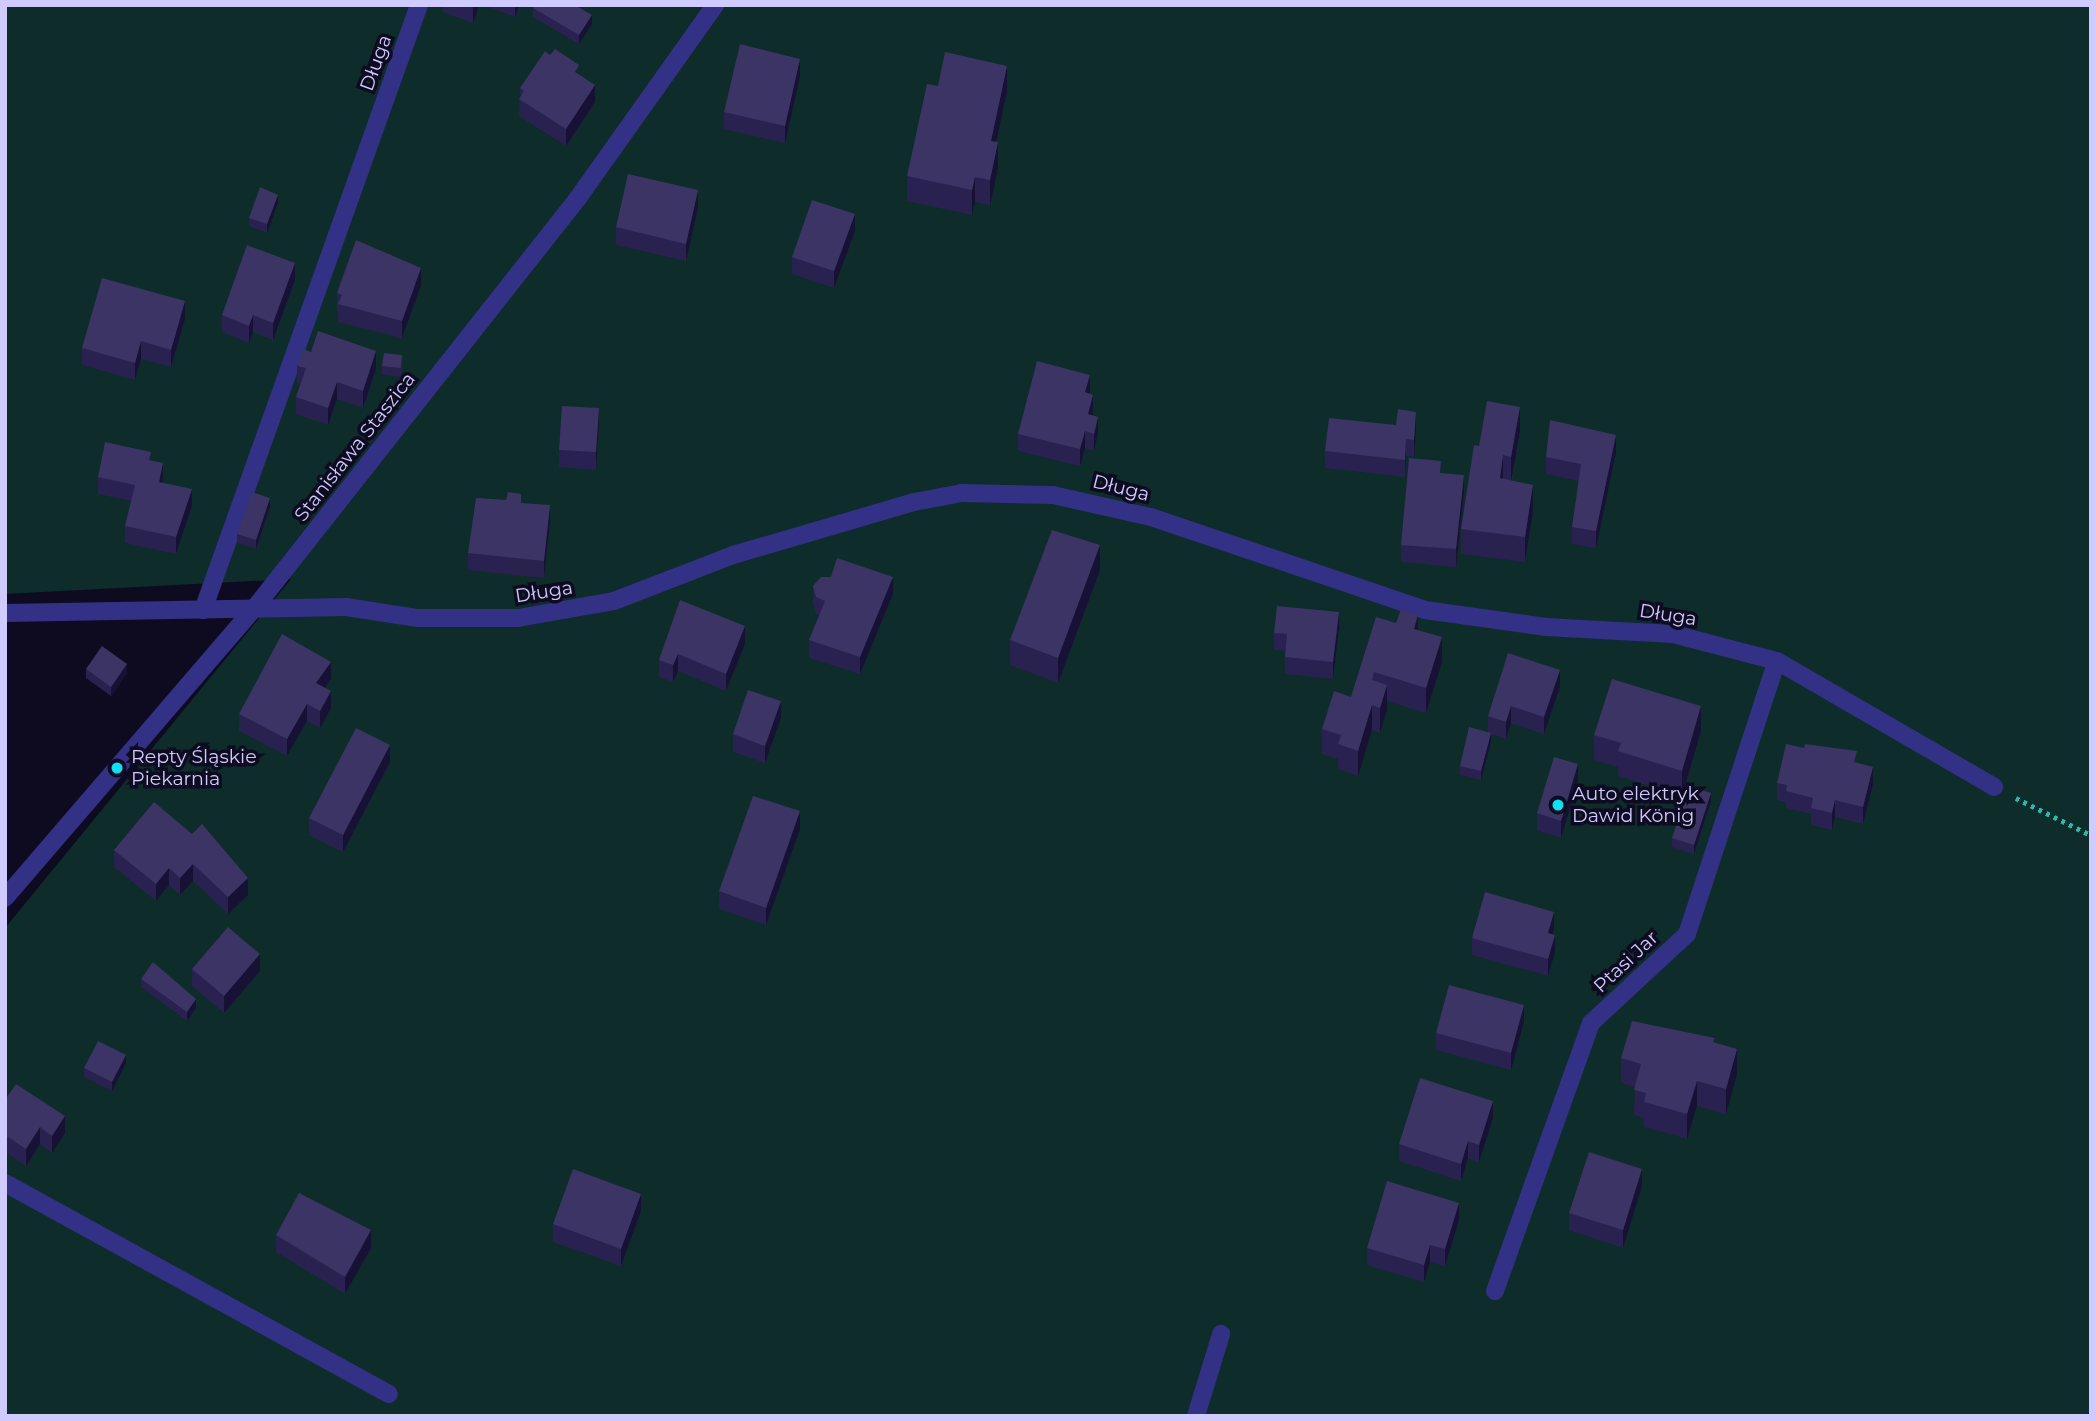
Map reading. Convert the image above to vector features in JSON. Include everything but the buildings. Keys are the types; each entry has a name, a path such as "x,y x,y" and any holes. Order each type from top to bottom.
{"street":[{"name":"Długa","path":"203,610 419,5"},
{"name":"Stanisława Staszica","path":"5,898 253,610 578,198 715,5"},
{"name":"Długa","path":"5,613 346,607 418,618 529,616 614,601 733,555 914,502 962,493 1010,492 1107,504 1425,610 1546,627 1673,634 1777,661 1994,787"},
{"name":"Ptasi Jar","path":"1495,1291 1591,1023 1687,934 1777,661"},
{"path":"5,1183 389,1394"},
{"path":"1196,1416 1221,1334"}],"path":[{"path":"1994,787 2091,835"}],"green space":[{"path":"5,5 2091,5 2091,1416 5,1416 5,928 291,579 5,594"}],"place":[{"name":"Repty Śląskie Piekarnia","path":"117,768"},
{"name":"Auto elektryk Dawid König","path":"1558,805"}]}
